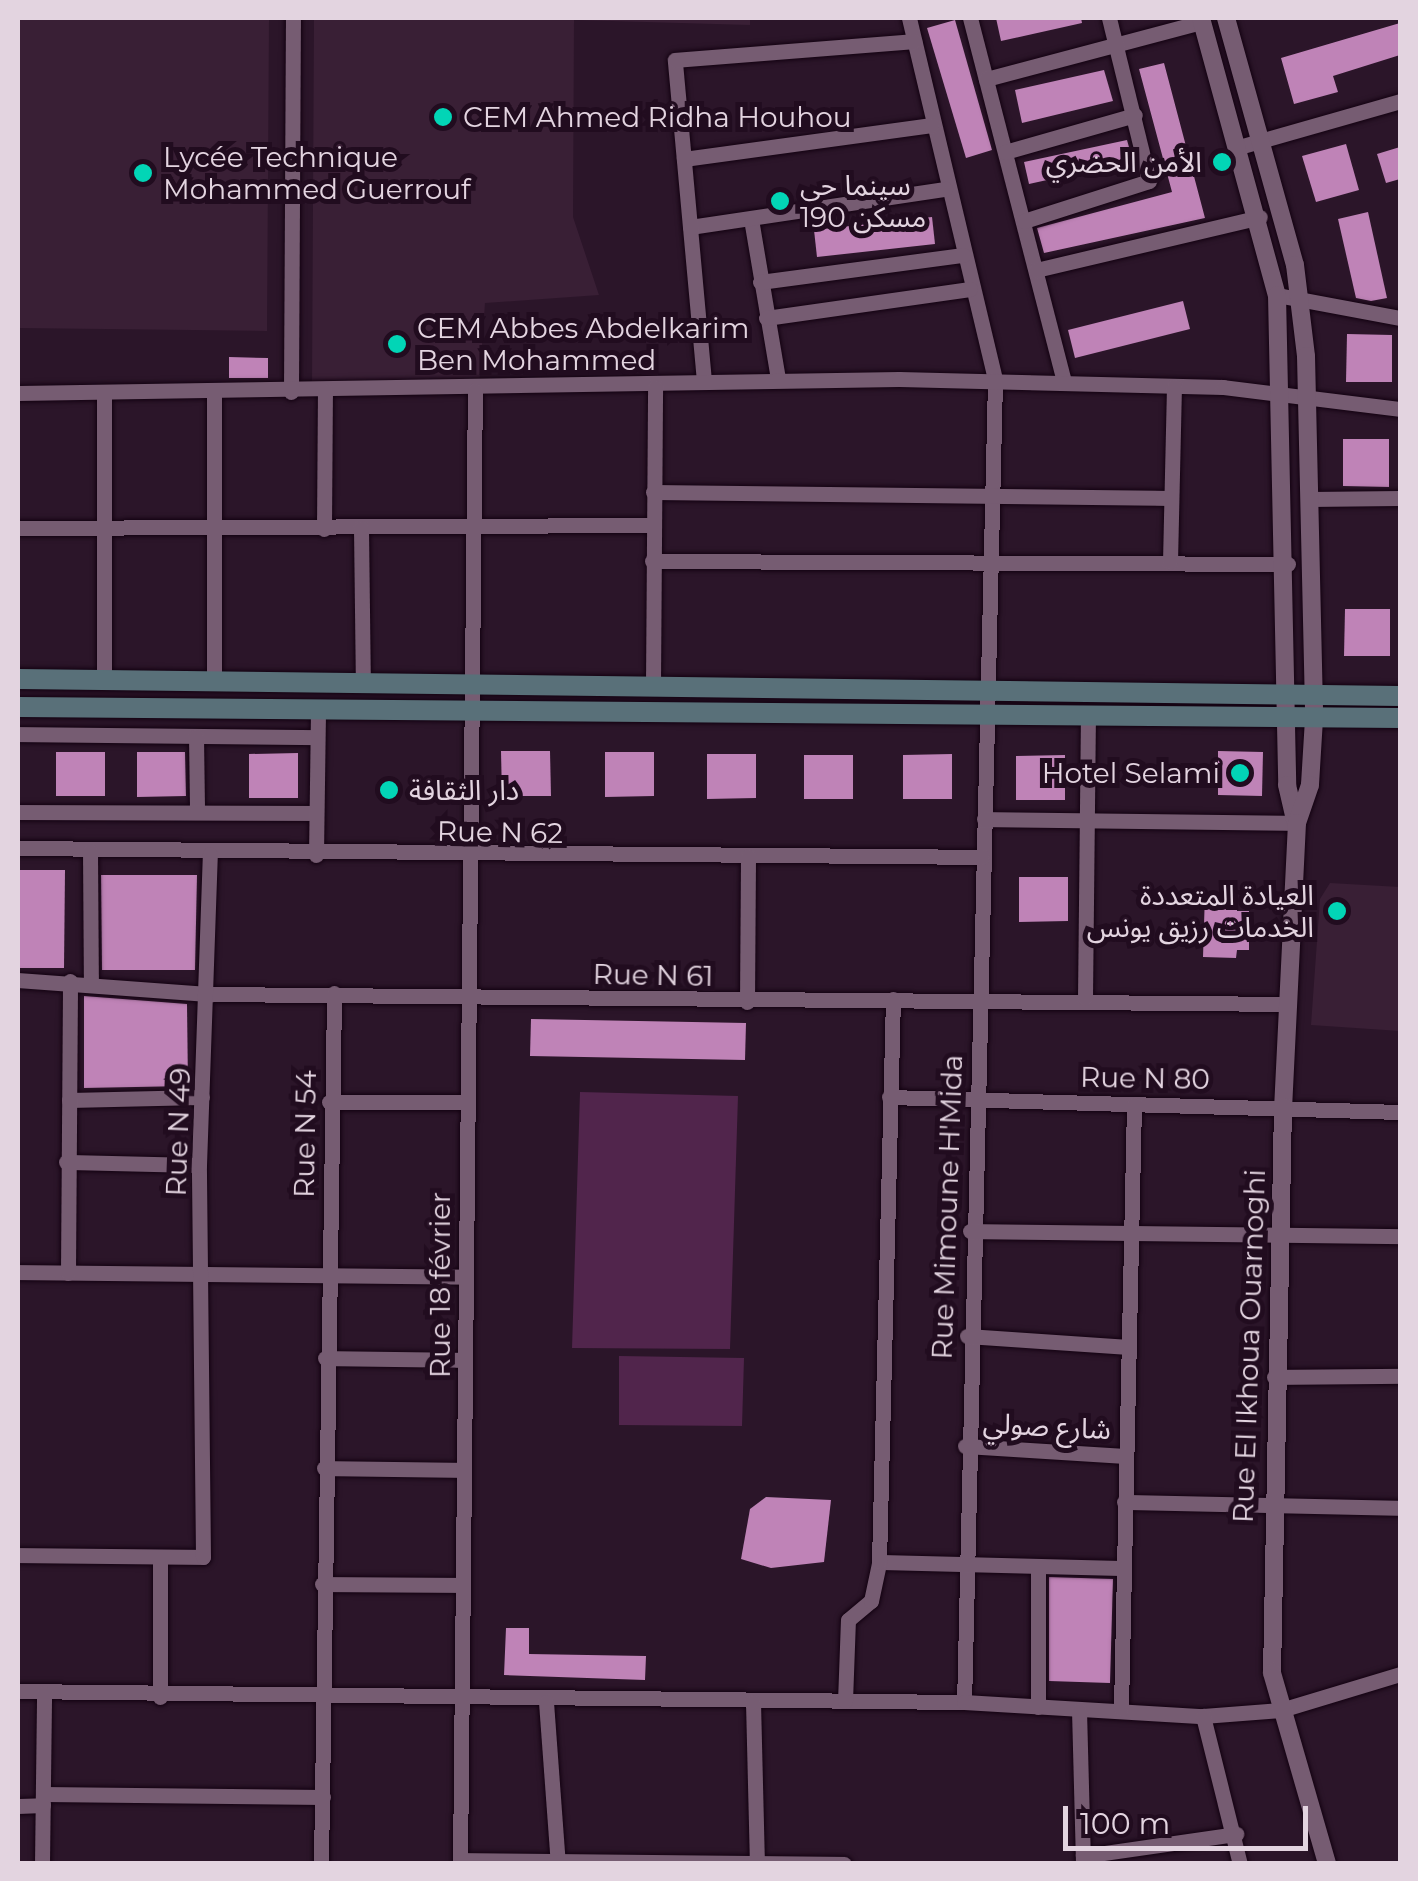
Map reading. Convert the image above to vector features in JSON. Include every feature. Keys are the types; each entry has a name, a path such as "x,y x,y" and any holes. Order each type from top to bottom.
{"main road":[{"path":"18,679 1400,696"},
{"path":"18,707 469,707 1400,718"}],"street":[{"path":"291,392 293,18"},
{"name":"Rue Mimoune H'Mida","path":"909,18 946,189 995,380 981,998 974,1098 964,1446 964,1702"},
{"path":"970,18 1064,382"},
{"path":"1024,220 1146,186 1135,115 1110,18"},
{"path":"1226,18 1302,300 1308,396 1314,718 1310,785 1296,823"},
{"path":"986,79 1201,20 1260,217 1277,295 1286,393 1286,717 1296,823"},
{"path":"704,382 672,68 680,56 914,41"},
{"path":"1238,147 1400,101"},
{"path":"1006,152 1135,115"},
{"path":"684,159 932,125"},
{"path":"690,227 946,189"},
{"path":"1036,270 1260,217"},
{"path":"751,218 778,378"},
{"path":"760,282 963,255"},
{"path":"766,318 970,290"},
{"path":"1277,295 1400,318"},
{"path":"18,394 655,387 778,378 995,380 1286,393 1400,409"},
{"path":"1170,562 1174,386"},
{"path":"652,686 655,387"},
{"name":"Rue 18 février","path":"460,1862 475,390"},
{"path":"324,528 325,391"},
{"path":"214,393 214,682"},
{"path":"104,394 104,680"},
{"path":"653,492 1170,498"},
{"path":"1309,499 1400,498"},
{"path":"18,528 216,531 652,524"},
{"path":"361,528 363,684"},
{"path":"652,561 990,558 1288,564"},
{"path":"316,855 318,707"},
{"path":"1086,998 1088,716"},
{"path":"18,734 317,737"},
{"path":"196,736 197,812"},
{"path":"18,812 316,813"},
{"path":"984,818 1296,823"},
{"name":"Rue EI Ikhoua Ouarnoghi","path":"1296,823 1270,1511 1281,1710 1327,1864"},
{"name":"Rue N 62","path":"18,848 468,858 982,857"},
{"path":"90,850 92,981"},
{"name":"Rue N 49","path":"160,1562 204,1553 199,1165 210,994 210,854"},
{"path":"747,1002 748,856"},
{"name":"Rue N 61","path":"18,980 92,981 210,994 334,992 747,1002 1086,998 1288,1004"},
{"path":"68,1273 70,981"},
{"name":"Rue N 54","path":"321,1864 326,1275 334,992"},
{"path":"846,1701 848,1620 872,1601 879,1562 893,999"},
{"name":"Rue N 80","path":"889,1097 1400,1112"},
{"path":"68,1100 202,1098"},
{"path":"329,1102 466,1102"},
{"path":"1121,1710 1134,1104"},
{"path":"66,1162 199,1165"},
{"path":"970,1231 1131,1229 1400,1236"},
{"path":"18,1272 465,1277"},
{"path":"967,1336 1129,1347"},
{"path":"325,1358 464,1360"},
{"path":"1274,1377 1400,1376"},
{"name":"شارع صولي","path":"964,1446 1126,1456"},
{"path":"324,1468 464,1470"},
{"path":"1124,1502 1270,1511 1400,1508"},
{"path":"18,1555 160,1562 160,1697"},
{"path":"879,1562 1123,1568"},
{"path":"1038,1566 1038,1708"},
{"path":"322,1584 462,1584"},
{"path":"18,1692 546,1702 964,1702 1203,1716 1281,1710 1400,1674"},
{"path":"42,1864 44,1693"},
{"path":"546,1702 558,1861"},
{"path":"753,1702 757,1862"},
{"path":"1078,1710 1083,1860 1236,1834"},
{"path":"1203,1716 1236,1834 1240,1864"},
{"path":"18,1806 43,1800 323,1797"},
{"path":"460,1862 844,1864"}],"shaded area":[{"name":"Lycée Technique Mohammed Guerrouf","path":"18,18 269,18 267,331 18,328"},
{"name":"CEM Ahmed Ridha Houhou","path":"314,18 574,18 573,217 599,295 485,303 479,387 312,385"},
{"path":"750,18 750,25 576,20"},
{"path":"1330,883 1400,887 1400,1031 1311,1025 1320,899"},
{"path":"580,1092 738,1096 730,1349 572,1348"},
{"path":"619,1356 744,1358 742,1426 619,1425"}],"building":[{"path":"996,18 1081,18 1082,23 1001,41"},
{"path":"955,20 992,150 966,158 927,28"},
{"path":"1400,23 1400,55 1333,76 1338,92 1294,104 1281,58"},
{"path":"1164,63 1205,218 1044,253 1037,228 1172,192 1139,69"},
{"path":"1104,70 1113,101 1022,123 1015,90"},
{"path":"1127,140 1133,161 1029,184 1024,162"},
{"path":"1346,144 1359,190 1316,202 1302,156"},
{"path":"1400,147 1400,179 1386,183 1377,154"},
{"path":"1368,212 1387,298 1371,301 1356,298 1338,219"},
{"path":"932,217 935,244 817,257 814,230"},
{"path":"1183,301 1190,329 1075,358 1068,330"},
{"path":"1347,334 1392,335 1392,382 1346,382"},
{"path":"229,357 268,358 268,378 229,378"},
{"path":"1343,439 1389,439 1389,487 1343,486"},
{"path":"1345,609 1390,609 1390,656 1344,656"},
{"path":"501,751 550,751 551,796 502,796"},
{"name":"Hotel Selami","path":"1218,751 1263,752 1262,796 1218,795"},
{"path":"56,752 105,752 105,796 56,796"},
{"path":"137,752 185,752 186,796 137,797"},
{"path":"605,752 654,752 654,796 605,797"},
{"path":"298,753 298,798 249,798 249,754"},
{"path":"707,754 756,754 756,798 707,799"},
{"path":"952,754 952,799 903,799 903,755"},
{"path":"804,755 853,755 853,799 804,799"},
{"path":"1065,755 1065,800 1016,800 1016,756"},
{"path":"18,870 65,870 64,968 18,968"},
{"path":"101,875 197,875 195,970 102,970"},
{"path":"1019,877 1068,877 1068,921 1019,922"},
{"path":"1205,893 1237,894 1237,911 1249,911 1249,950 1237,950 1236,958 1203,957"},
{"path":"84,996 187,1004 188,1086 84,1088"},
{"path":"531,1019 746,1023 745,1060 530,1056"},
{"path":"766,1497 831,1500 824,1562 771,1568 741,1559 750,1509"},
{"path":"1049,1577 1113,1579 1110,1683 1049,1681"},
{"path":"506,1628 529,1628 529,1654 646,1656 645,1680 504,1675"}],"place":[{"name":"CEM Ahmed Ridha Houhou","path":"443,117"},
{"name":"الأمن الحضري","path":"1222,162"},
{"name":"Lycée Technique Mohammed Guerrouf","path":"143,173"},
{"name":"سينما حي 190 مسكن","path":"780,201"},
{"name":"CEM Abbes Abdelkarim Ben Mohammed","path":"397,344"},
{"name":"Hotel Selami","path":"1240,773"},
{"name":"دار الثقافة","path":"389,790"},
{"name":"العيادة المتعددة الخدمات رزيق يونس","path":"1337,911"}]}
